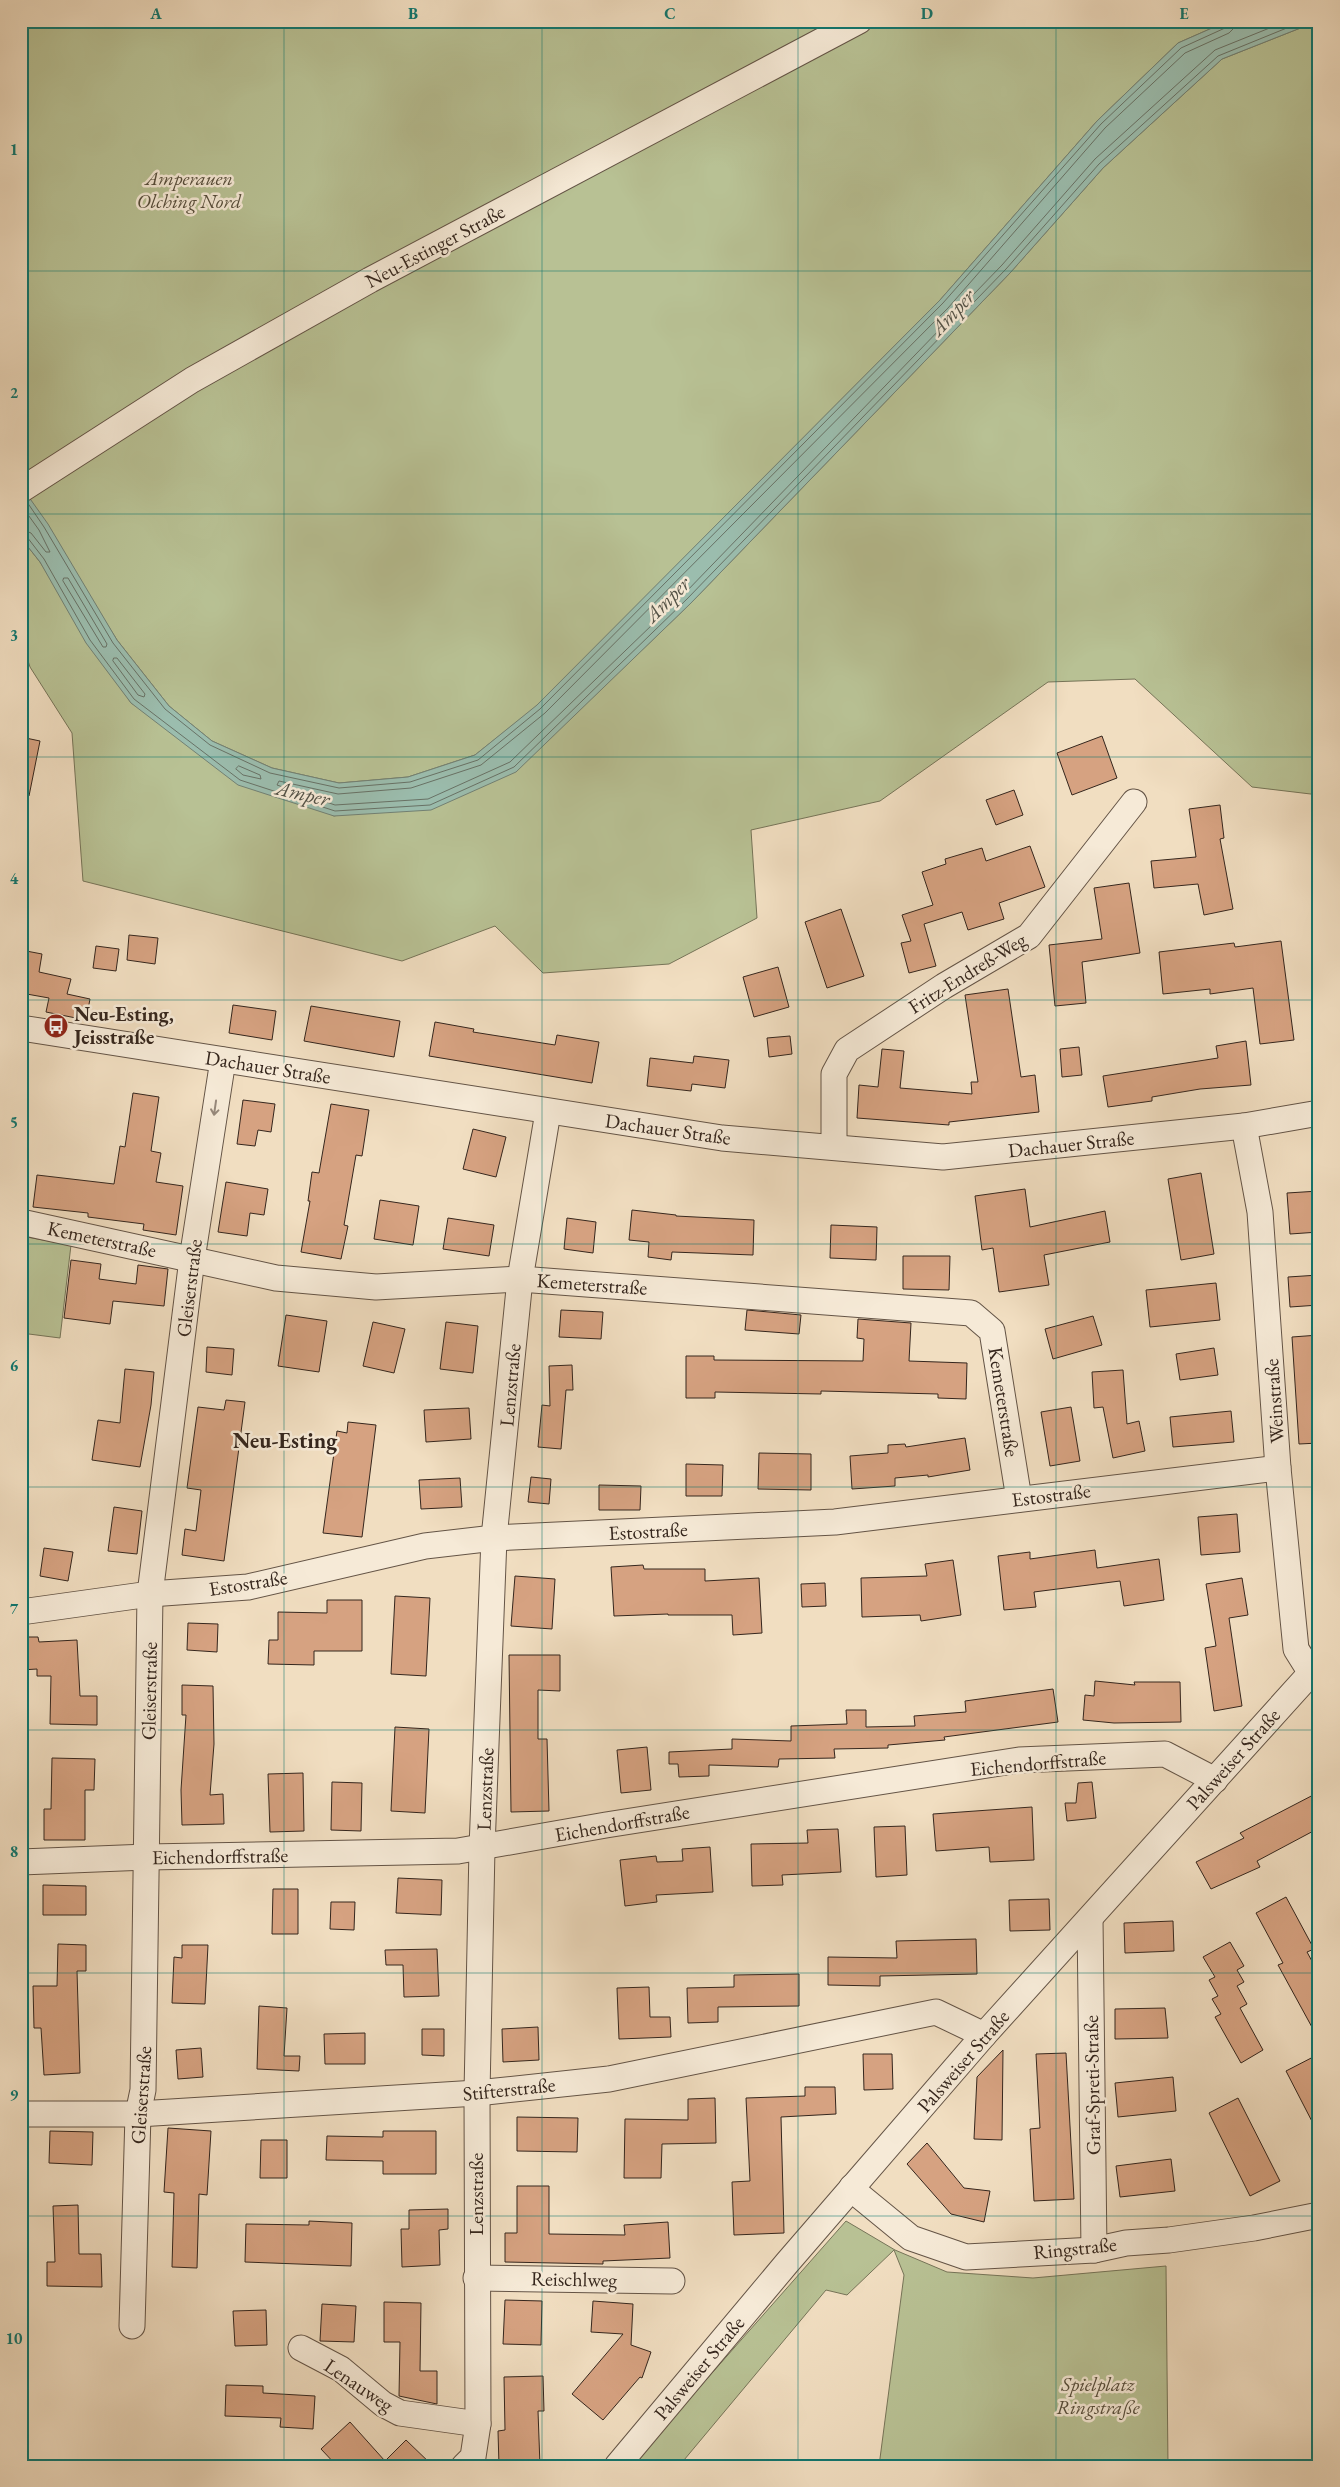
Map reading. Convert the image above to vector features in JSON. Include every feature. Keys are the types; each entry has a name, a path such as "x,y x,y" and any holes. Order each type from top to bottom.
{"street":[{"name":"Neu-Estinger Straße","path":"21,490 192,380 344,294 859,21"},
{"name":"Fritz-Endreß-Weg","path":"834,1147 834,1074 847,1050 944,986 1030,936 1134,802"},
{"name":"Dachauer Straße","path":"21,1028 722,1138 943,1157 1244,1126 1319,1113"},
{"name":"Gleiserstraße","path":"132,2326 138,2114 144,2090 150,1594 192,1259 223,1060"},
{"name":"Lenzstraße","path":"464,2466 473,2457 478,2424 476,2278 477,2093 482,1848 494,1538 520,1279 548,1112"},
{"name":"Weinstraße","path":"1244,1126 1260,1212 1278,1468 1296,1649 1315,1668"},
{"name":"Kemeterstraße","path":"21,1222 276,1278 376,1287 520,1279 971,1313 992,1331 1019,1499"},
{"name":"Estostraße","path":"21,1612 150,1594 248,1587 425,1546 494,1538 835,1522 1278,1468"},
{"name":"Palsweiser Straße","path":"617,2466 852,2187 984,2035 1315,1668"},
{"name":"Eichendorffstraße","path":"21,1862 147,1857 458,1851 606,1825 1019,1760 1165,1754 1215,1780"},
{"name":"Graf-Spreti-Straße","path":"1090,1919 1094,2250"},
{"name":"Stifterstraße","path":"21,2114 138,2114 477,2093 609,2079 936,2012 984,2035"},
{"name":"Ringstraße","path":"852,2187 861,2197 912,2238 966,2256 1094,2250 1126,2243 1169,2240 1254,2228 1319,2215"},
{"name":"Reischlweg","path":"476,2278 672,2280"},
{"name":"Lenauweg","path":"301,2348 341,2369 383,2404 400,2412 478,2424"}],"green space":[{"name":"Amperauen Olching Nord","path":"21,21 1228,21 1178,43 1097,121 940,300 537,706 475,755 408,777 339,783 272,768 212,741 169,706 117,640 21,486"},
{"path":"1319,24 1319,795 1252,787 1135,679 1048,682 880,801 751,830 757,918 669,964 543,973 495,926 402,961 83,881 72,733 30,667 21,638 21,538 40,562 131,703 334,816 516,771 691,603 1010,273 1103,168 1222,59 1308,25"},
{"path":"21,1236 71,1245 60,1338 21,1333"},
{"name":"Spielplatz Ringstraße","path":"846,2221 895,2250 947,2272 1033,2278 1166,2266 1168,2466 879,2466 904,2275 894,2250 847,2295 826,2290 679,2466 630,2466"}],"water":[{"name":"Amper","path":"1228,21 1319,21 1319,24 1308,25 1222,59 1103,168 1010,273 691,603 516,772 431,810 334,816 238,785 131,703 86,643 40,562 21,538 21,486 48,524 117,640 169,706 212,741 272,768 339,783 408,777 475,755 537,705 940,300 1097,121 1178,43"}],"building":[{"path":"1102,736 1117,778 1072,795 1057,753"},
{"path":"21,737 40,741 29,796 21,796"},
{"path":"1014,790 1023,815 996,825 986,800"},
{"path":"1220,805 1224,838 1220,839 1233,909 1204,915 1198,884 1154,888 1151,861 1196,857 1189,809"},
{"path":"1030,846 1045,887 999,903 1004,919 968,930 962,912 924,924 936,966 909,973 901,943 911,941 902,915 933,905 922,872 946,864 945,859 982,848 986,861"},
{"path":"1129,883 1140,953 1082,962 1086,1003 1055,1006 1049,945 1102,939 1094,888"},
{"path":"841,909 864,976 827,988 805,922"},
{"path":"129,935 158,938 155,964 127,960"},
{"path":"1281,941 1294,1040 1260,1044 1253,988 1210,994 1210,989 1163,994 1159,952 1234,943 1235,947"},
{"path":"96,946 119,949 116,971 93,968"},
{"path":"21,950 42,954 39,972 71,979 67,994 90,999 86,1020 46,1012 49,998 21,993"},
{"path":"778,967 789,1007 754,1017 743,977"},
{"path":"1008,989 1021,1077 1035,1075 1039,1112 949,1122 949,1125 857,1118 859,1085 878,1087 882,1049 904,1051 900,1088 972,1094 971,1082 978,1082 965,995"},
{"path":"233,1005 276,1011 272,1040 229,1033"},
{"path":"311,1006 400,1021 394,1057 304,1041"},
{"path":"435,1022 474,1029 473,1032 555,1045 557,1035 599,1042 592,1083 429,1056"},
{"path":"790,1036 792,1054 769,1057 767,1038"},
{"path":"1246,1041 1251,1085 1200,1089 1152,1097 1152,1101 1108,1107 1103,1076 1218,1058 1216,1046"},
{"path":"1079,1047 1082,1075 1062,1077 1060,1049"},
{"path":"694,1056 729,1060 725,1088 692,1084 691,1091 647,1086 650,1058 693,1063"},
{"path":"133,1093 159,1097 151,1151 161,1153 156,1182 183,1186 176,1235 143,1230 144,1224 88,1217 88,1213 33,1207 37,1175 114,1184 120,1146 125,1147"},
{"path":"243,1100 275,1104 271,1132 258,1130 255,1146 237,1144"},
{"path":"331,1104 369,1110 362,1156 356,1155 344,1225 348,1226 341,1259 301,1252 310,1201 308,1201 312,1172 319,1173"},
{"path":"473,1129 506,1137 496,1177 463,1169"},
{"path":"1201,1173 1214,1254 1181,1260 1168,1179"},
{"path":"226,1182 268,1189 264,1215 250,1213 247,1236 218,1232"},
{"path":"1025,1189 1030,1227 1105,1211 1110,1242 1044,1255 1049,1285 999,1292 993,1248 982,1250 975,1196"},
{"path":"1319,1191 1319,1232 1290,1234 1287,1193"},
{"path":"380,1200 419,1206 413,1245 374,1239"},
{"path":"632,1210 676,1216 754,1220 753,1255 672,1252 671,1260 648,1257 649,1242 629,1240"},
{"path":"448,1218 494,1225 489,1256 443,1249"},
{"path":"567,1218 596,1222 593,1253 564,1249"},
{"path":"831,1225 877,1227 876,1260 830,1258"},
{"path":"903,1256 950,1256 949,1290 903,1289"},
{"path":"71,1260 101,1264 99,1279 136,1284 138,1265 168,1269 164,1306 113,1301 110,1324 64,1318"},
{"path":"1319,1275 1319,1305 1290,1307 1288,1277"},
{"path":"1216,1283 1220,1320 1150,1327 1146,1290"},
{"path":"561,1310 603,1312 601,1339 559,1337"},
{"path":"747,1310 801,1315 799,1334 745,1330"},
{"path":"286,1315 327,1321 319,1372 278,1366"},
{"path":"1093,1316 1102,1345 1053,1359 1045,1329"},
{"path":"858,1319 911,1323 909,1361 967,1363 966,1399 938,1398 938,1394 821,1391 821,1394 715,1392 715,1398 686,1398 686,1356 714,1356 714,1360 863,1361 864,1339 857,1338"},
{"path":"373,1322 405,1329 394,1373 363,1366"},
{"path":"446,1322 478,1326 473,1373 440,1369"},
{"path":"1319,1335 1319,1443 1299,1444 1292,1337"},
{"path":"207,1347 234,1349 232,1375 206,1372"},
{"path":"1214,1348 1218,1375 1180,1380 1176,1354"},
{"path":"572,1365 573,1390 566,1390 561,1449 538,1447 542,1405 550,1406 549,1366"},
{"path":"125,1369 154,1372 151,1405 140,1467 92,1460 98,1420 120,1423"},
{"path":"1123,1370 1127,1424 1139,1421 1145,1451 1113,1458 1103,1407 1094,1408 1092,1372"},
{"path":"226,1400 245,1402 224,1561 182,1555 185,1529 196,1531 201,1490 187,1488 198,1407 224,1410"},
{"path":"1071,1407 1080,1461 1050,1466 1041,1412"},
{"path":"469,1408 471,1439 426,1442 424,1410"},
{"path":"1231,1411 1234,1442 1173,1447 1170,1417"},
{"path":"348,1422 376,1425 362,1537 323,1533 337,1431 347,1433"},
{"path":"965,1438 970,1470 928,1477 928,1475 895,1478 895,1486 852,1489 850,1456 888,1453 888,1445 905,1444 906,1447"},
{"path":"759,1453 811,1454 811,1490 758,1489"},
{"path":"686,1464 723,1465 722,1496 686,1496"},
{"path":"531,1477 551,1479 549,1504 528,1502"},
{"path":"460,1478 462,1507 421,1509 419,1480"},
{"path":"599,1485 641,1486 640,1510 599,1510"},
{"path":"114,1507 142,1511 137,1554 108,1551"},
{"path":"1237,1514 1240,1552 1201,1555 1198,1517"},
{"path":"44,1548 73,1552 68,1581 40,1576"},
{"path":"1095,1550 1097,1568 1159,1559 1164,1600 1124,1606 1120,1581 1034,1592 1036,1607 1004,1610 998,1556 1030,1552 1030,1559"},
{"path":"953,1560 961,1615 921,1621 920,1615 862,1617 861,1578 927,1576 925,1564"},
{"path":"643,1565 644,1569 705,1569 705,1581 759,1578 762,1633 733,1635 732,1615 668,1614 614,1616 611,1567"},
{"path":"515,1576 555,1579 552,1629 511,1626"},
{"path":"1242,1578 1248,1615 1229,1618 1242,1706 1214,1711 1205,1648 1216,1646 1206,1584"},
{"path":"825,1583 826,1606 802,1607 801,1584"},
{"path":"395,1596 430,1598 426,1676 391,1674"},
{"path":"327,1600 362,1600 362,1651 314,1651 314,1665 268,1664 269,1640 278,1640 278,1612 327,1613"},
{"path":"188,1623 218,1624 217,1652 187,1650"},
{"path":"21,1637 38,1637 39,1642 77,1640 80,1696 97,1696 97,1725 50,1724 51,1676 37,1676 37,1669 21,1670"},
{"path":"509,1655 560,1655 560,1691 538,1690 538,1739 547,1739 549,1811 511,1812"},
{"path":"1095,1681 1135,1685 1134,1682 1180,1682 1181,1722 1114,1723 1083,1720 1085,1695 1094,1696"},
{"path":"182,1685 213,1686 214,1744 210,1795 223,1794 224,1824 182,1825 181,1790 186,1715 182,1715"},
{"path":"1053,1689 1058,1722 944,1737 945,1740 888,1745 888,1748 834,1749 835,1758 779,1759 778,1767 709,1765 709,1776 679,1777 678,1764 669,1764 669,1752 732,1749 732,1739 791,1741 791,1726 847,1724 846,1710 866,1710 866,1727 915,1726 914,1716 966,1712 965,1701"},
{"path":"395,1727 429,1729 425,1813 391,1811"},
{"path":"647,1747 651,1790 621,1793 617,1750"},
{"path":"52,1758 95,1759 94,1790 85,1790 85,1840 44,1840 44,1809 51,1809"},
{"path":"303,1773 304,1831 270,1832 268,1774"},
{"path":"332,1782 362,1783 361,1831 331,1830"},
{"path":"1092,1782 1096,1818 1067,1821 1065,1803 1076,1803 1078,1783"},
{"path":"1319,1792 1319,1828 1257,1861 1260,1867 1211,1889 1196,1862 1244,1838 1240,1833"},
{"path":"1032,1807 1034,1860 990,1862 989,1847 936,1851 933,1814"},
{"path":"905,1826 907,1875 876,1877 874,1827"},
{"path":"838,1829 841,1872 782,1875 783,1885 752,1886 751,1844 808,1843 807,1830"},
{"path":"710,1847 713,1892 656,1895 657,1902 625,1906 620,1860 656,1856 657,1862 683,1861 682,1849"},
{"path":"398,1878 442,1880 441,1915 396,1913"},
{"path":"43,1885 86,1886 86,1915 43,1915"},
{"path":"273,1889 298,1889 298,1934 272,1934"},
{"path":"1286,1897 1314,1949 1307,1952 1319,1974 1319,2040 1278,1965 1283,1963 1256,1913"},
{"path":"1049,1899 1050,1930 1010,1931 1009,1900"},
{"path":"331,1902 355,1902 354,1930 330,1929"},
{"path":"1173,1921 1174,1951 1125,1953 1124,1923"},
{"path":"976,1939 977,1974 880,1976 880,1986 828,1985 828,1957 897,1958 896,1941"},
{"path":"1230,1942 1244,1966 1237,1970 1244,1982 1237,1986 1247,2004 1240,2008 1263,2050 1241,2063 1215,2017 1221,2014 1212,1999 1218,1996 1209,1980 1215,1977 1203,1957"},
{"path":"58,1944 86,1945 86,1971 77,1971 80,2073 44,2075 41,2028 34,2028 33,1986 57,1986"},
{"path":"182,1945 208,1945 205,2004 172,2003 174,1957 182,1958"},
{"path":"437,1949 439,1996 404,1997 403,1965 386,1965 385,1950"},
{"path":"799,1974 799,2006 718,2007 718,2022 688,2023 687,1988 734,1987 734,1975"},
{"path":"649,1987 650,2017 670,2017 671,2037 619,2039 617,1988"},
{"path":"259,2006 287,2008 284,2056 300,2056 299,2071 257,2069"},
{"path":"1165,2008 1168,2038 1115,2039 1115,2009"},
{"path":"538,2027 539,2060 503,2062 502,2029"},
{"path":"422,2029 444,2029 444,2056 422,2055"},
{"path":"365,2033 365,2064 325,2064 324,2034"},
{"path":"201,2048 203,2077 178,2079 176,2050"},
{"path":"1003,2050 1002,2140 974,2139 977,2077"},
{"path":"1066,2053 1074,2199 1034,2201 1030,2129 1040,2128 1036,2054"},
{"path":"863,2054 892,2054 893,2089 864,2090"},
{"path":"1319,2054 1319,2135 1286,2071"},
{"path":"1173,2077 1176,2111 1118,2117 1115,2083"},
{"path":"805,2087 835,2087 836,2114 781,2117 784,2233 734,2235 732,2182 750,2181 746,2098 805,2096"},
{"path":"715,2098 716,2143 662,2144 661,2178 624,2178 625,2119 688,2120 688,2099"},
{"path":"1238,2098 1280,2181 1250,2196 1209,2113"},
{"path":"517,2117 578,2118 577,2152 517,2151"},
{"path":"168,2128 211,2131 207,2195 199,2194 197,2268 172,2267 174,2193 164,2192"},
{"path":"50,2131 93,2132 92,2165 49,2163"},
{"path":"383,2131 436,2131 436,2174 383,2174 383,2161 326,2160 327,2136 383,2137"},
{"path":"261,2140 287,2140 287,2178 260,2178"},
{"path":"927,2143 964,2188 990,2191 984,2222 951,2214 907,2164"},
{"path":"1171,2159 1175,2191 1120,2197 1116,2166"},
{"path":"517,2186 549,2186 549,2234 625,2235 624,2225 668,2222 670,2258 603,2261 603,2264 505,2262 505,2233 517,2233"},
{"path":"78,2205 79,2254 101,2254 102,2287 47,2286 47,2262 55,2262 53,2206"},
{"path":"448,2209 448,2229 439,2230 440,2265 402,2267 401,2229 409,2229 409,2210"},
{"path":"309,2221 352,2223 351,2266 245,2262 246,2224 309,2225"},
{"path":"505,2300 542,2301 541,2345 503,2344"},
{"path":"593,2301 633,2304 631,2345 651,2352 642,2378 640,2377 603,2420 572,2394 623,2334 591,2332"},
{"path":"384,2302 421,2303 420,2371 437,2371 437,2404 399,2396 400,2342 384,2342"},
{"path":"322,2304 356,2306 354,2342 320,2341"},
{"path":"266,2310 267,2345 235,2346 233,2311"},
{"path":"543,2376 544,2411 538,2411 540,2466 499,2466 498,2431 505,2430 504,2377"},
{"path":"226,2385 263,2386 263,2393 315,2396 313,2429 280,2427 281,2418 225,2416"},
{"path":"350,2422 385,2461 406,2440 433,2466 337,2466 321,2449"}],"place":[{"name":"Neu-Esting, Jeisstraße","path":"56,1026"}],"district":[{"name":"Neu-Esting","path":"285,1440"}]}
